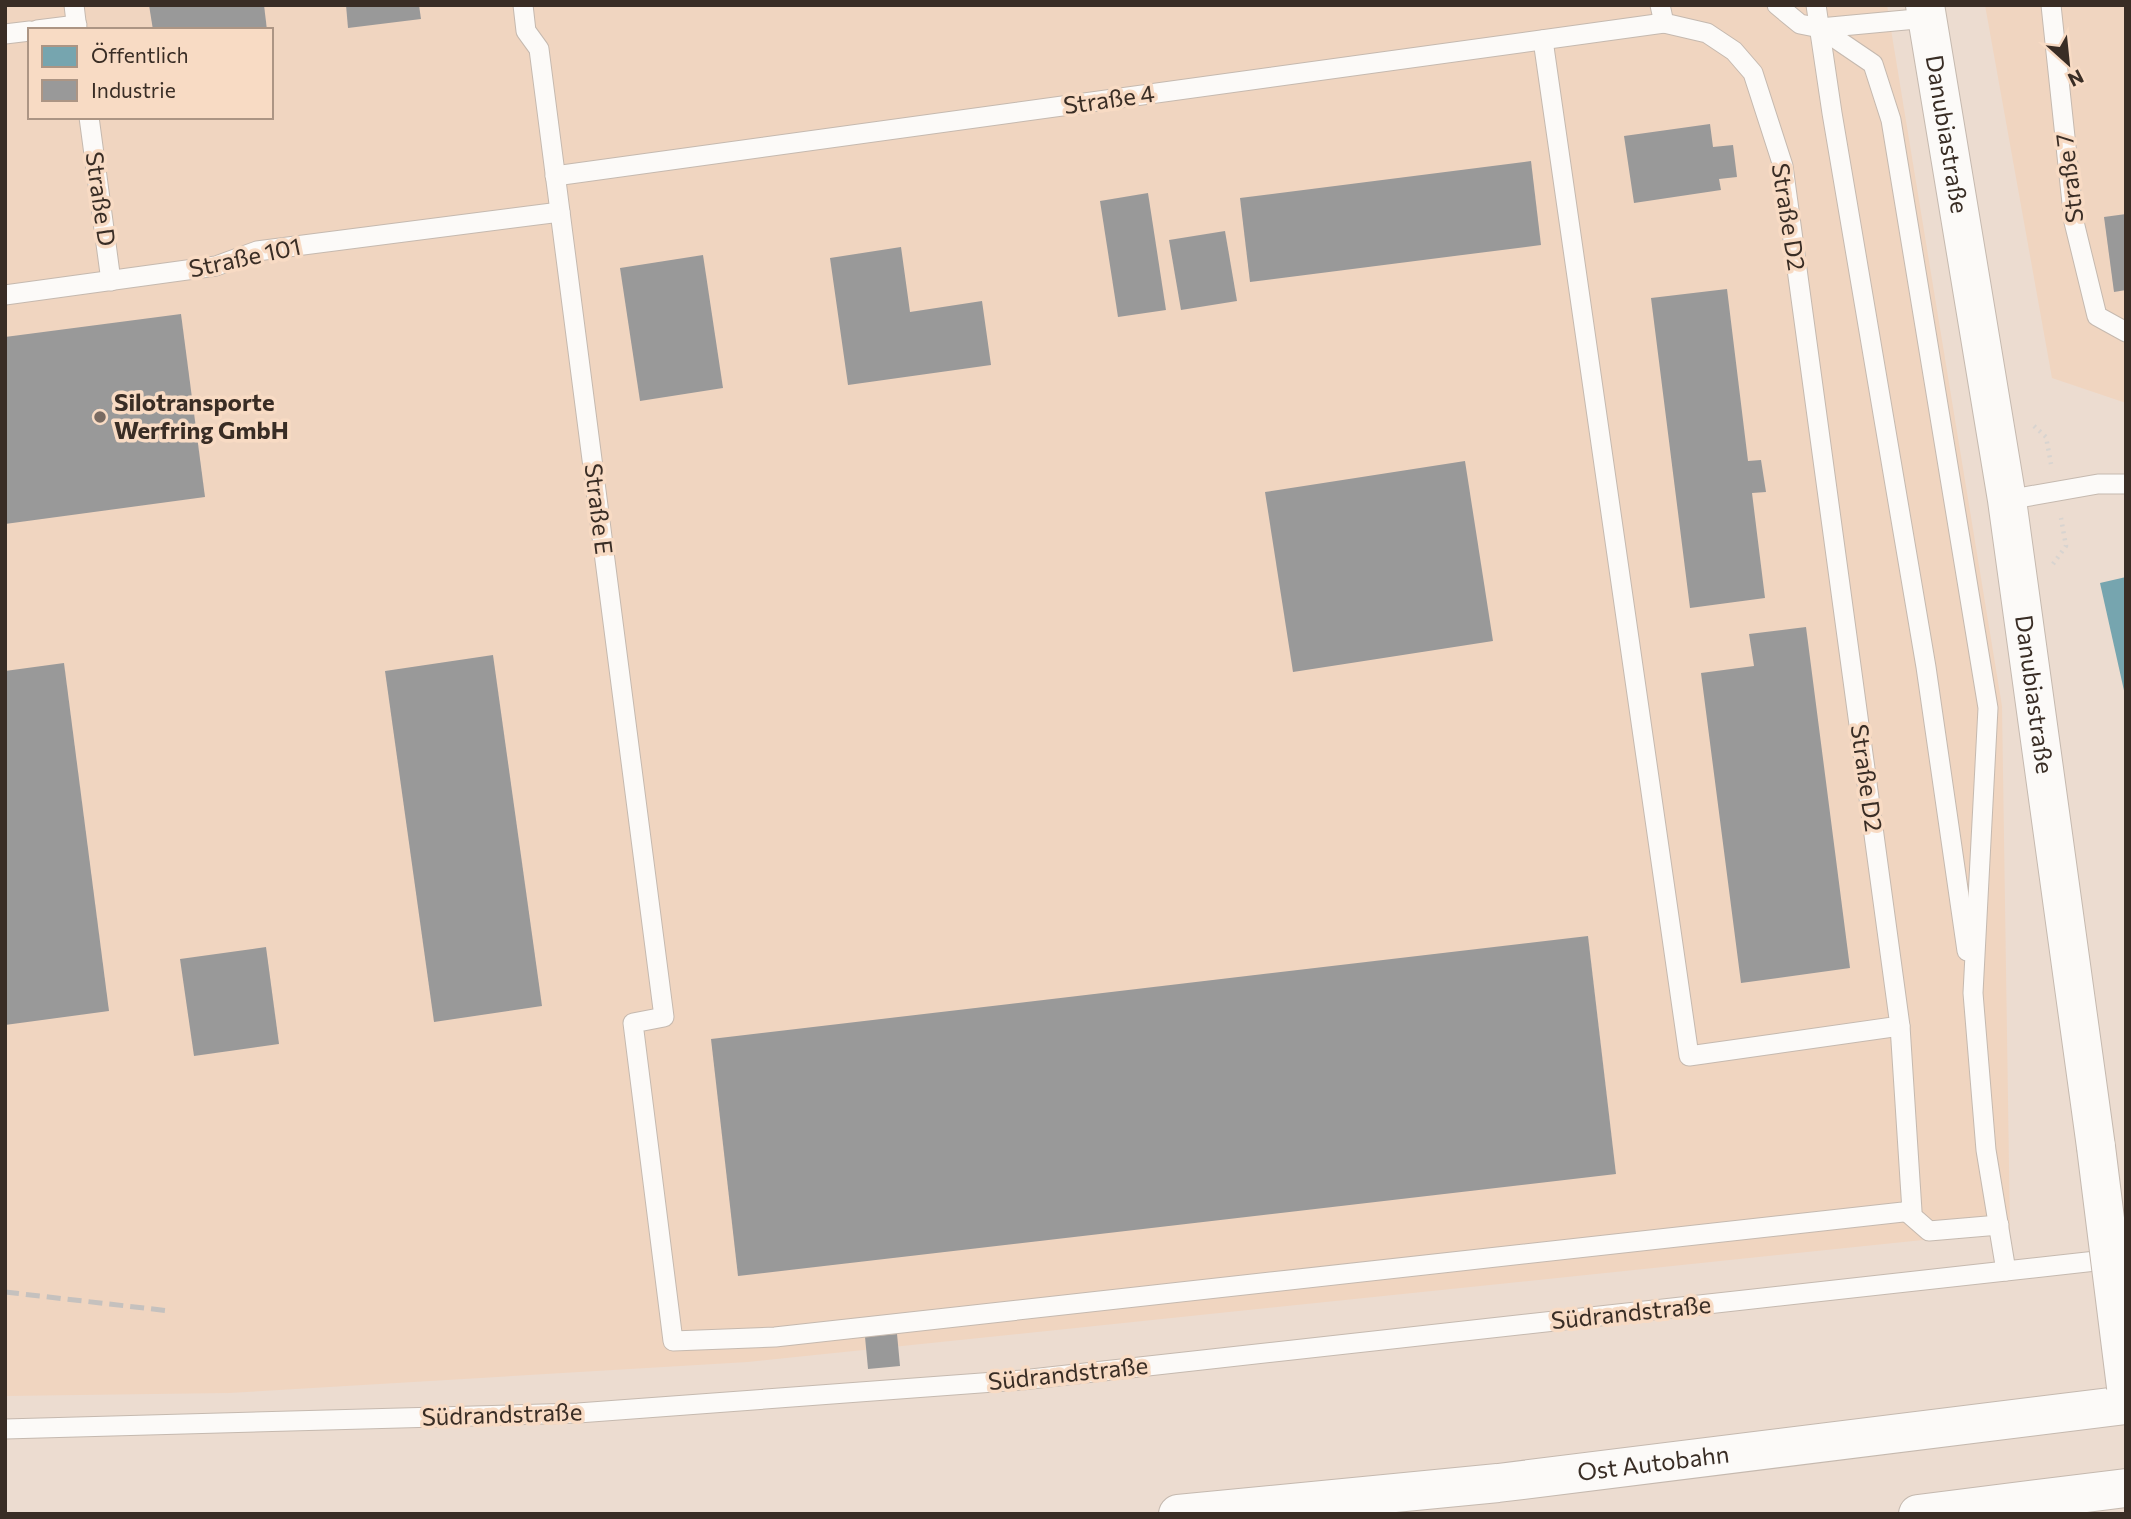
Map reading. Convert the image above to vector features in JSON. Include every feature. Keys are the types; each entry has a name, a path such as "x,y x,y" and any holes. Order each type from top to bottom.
{"main road":[{"name":"Danubiastraße","path":"1926,11 2007,500 2096,1147 2126,1387"},
{"name":"Ost Autobahn","path":"1178,1514 1498,1483 2126,1405"},
{"path":"1918,1514 2126,1488"}],"lane":[{"name":"Straße E","path":"523,5 526,31 539,49 664,1017 633,1023 673,1341 775,1337 1906,1211"},
{"path":"1777,5 1800,24 1820,27 1926,11"},
{"path":"1816,5 1926,667 1973,993 1986,1150 2007,1271"},
{"name":"Straße 7","path":"2050,5 2074,222 2097,316 2126,332"},
{"name":"Straße 4","path":"555,176 1595,33 1662,14"},
{"name":"Straße D2","path":"1662,14 1707,33 1734,51 1753,73 1783,166 1900,1026 1912,1211 1906,1211"},
{"path":"45,28 76,20"},
{"path":"1820,27 1872,64 1891,120 1989,708 1973,993"},
{"path":"5,34 28,31"},
{"path":"1544,40 1689,1056 1900,1026"},
{"name":"Straße D","path":"89,119 111,281"},
{"name":"Straße 101","path":"5,295 216,266 257,251 560,212"},
{"path":"2007,500 2098,484 2126,484"},
{"path":"1906,1211 1929,1231 1999,1225"},
{"name":"Südrandstraße","path":"5,1429 578,1413 1022,1380 2126,1258"}],"shaded area":[{"path":"5,5 1887,5 2002,706 2010,1231 748,1362 229,1393 5,1396"},
{"path":"1985,5 2126,5 2126,403 2052,378"}],"building: Öffentlich":[{"path":"2126,577 2126,695 2125,695 2100,583"}],"building: Industrie":[{"path":"149,5 264,5 267,28 153,28"},
{"path":"346,5 419,5 421,19 348,28"},
{"path":"1710,124 1713,147 1733,145 1737,177 1719,179 1721,190 1634,203 1624,136"},
{"path":"1531,161 1541,245 1250,282 1240,198"},
{"path":"1148,193 1166,310 1118,317 1100,201"},
{"path":"2126,214 2126,290 2114,292 2104,217"},
{"path":"1225,231 1237,301 1181,310 1169,240"},
{"path":"901,247 910,312 982,301 991,365 848,385 830,258"},
{"path":"703,255 723,388 640,401 620,268"},
{"path":"1727,289 1748,461 1761,460 1766,492 1752,493 1765,598 1690,608 1651,298"},
{"name":"Silotransporte Werfring GmbH","path":"181,314 205,497 5,524 5,337"},
{"path":"1465,461 1493,641 1293,672 1265,492"},
{"path":"1806,627 1850,968 1741,983 1701,673 1754,666 1749,634"},
{"path":"493,655 542,1006 434,1022 385,671"},
{"path":"64,663 109,1011 5,1025 5,671"},
{"path":"1588,936 1616,1174 738,1276 711,1039"},
{"path":"266,947 279,1044 194,1056 180,959"},
{"path":"897,1334 900,1366 868,1369 865,1337"}],"railway":[{"path":"5,1292 170,1311"}],"place":[{"name":"Silotransporte Werfring GmbH","path":"100,417"}]}
